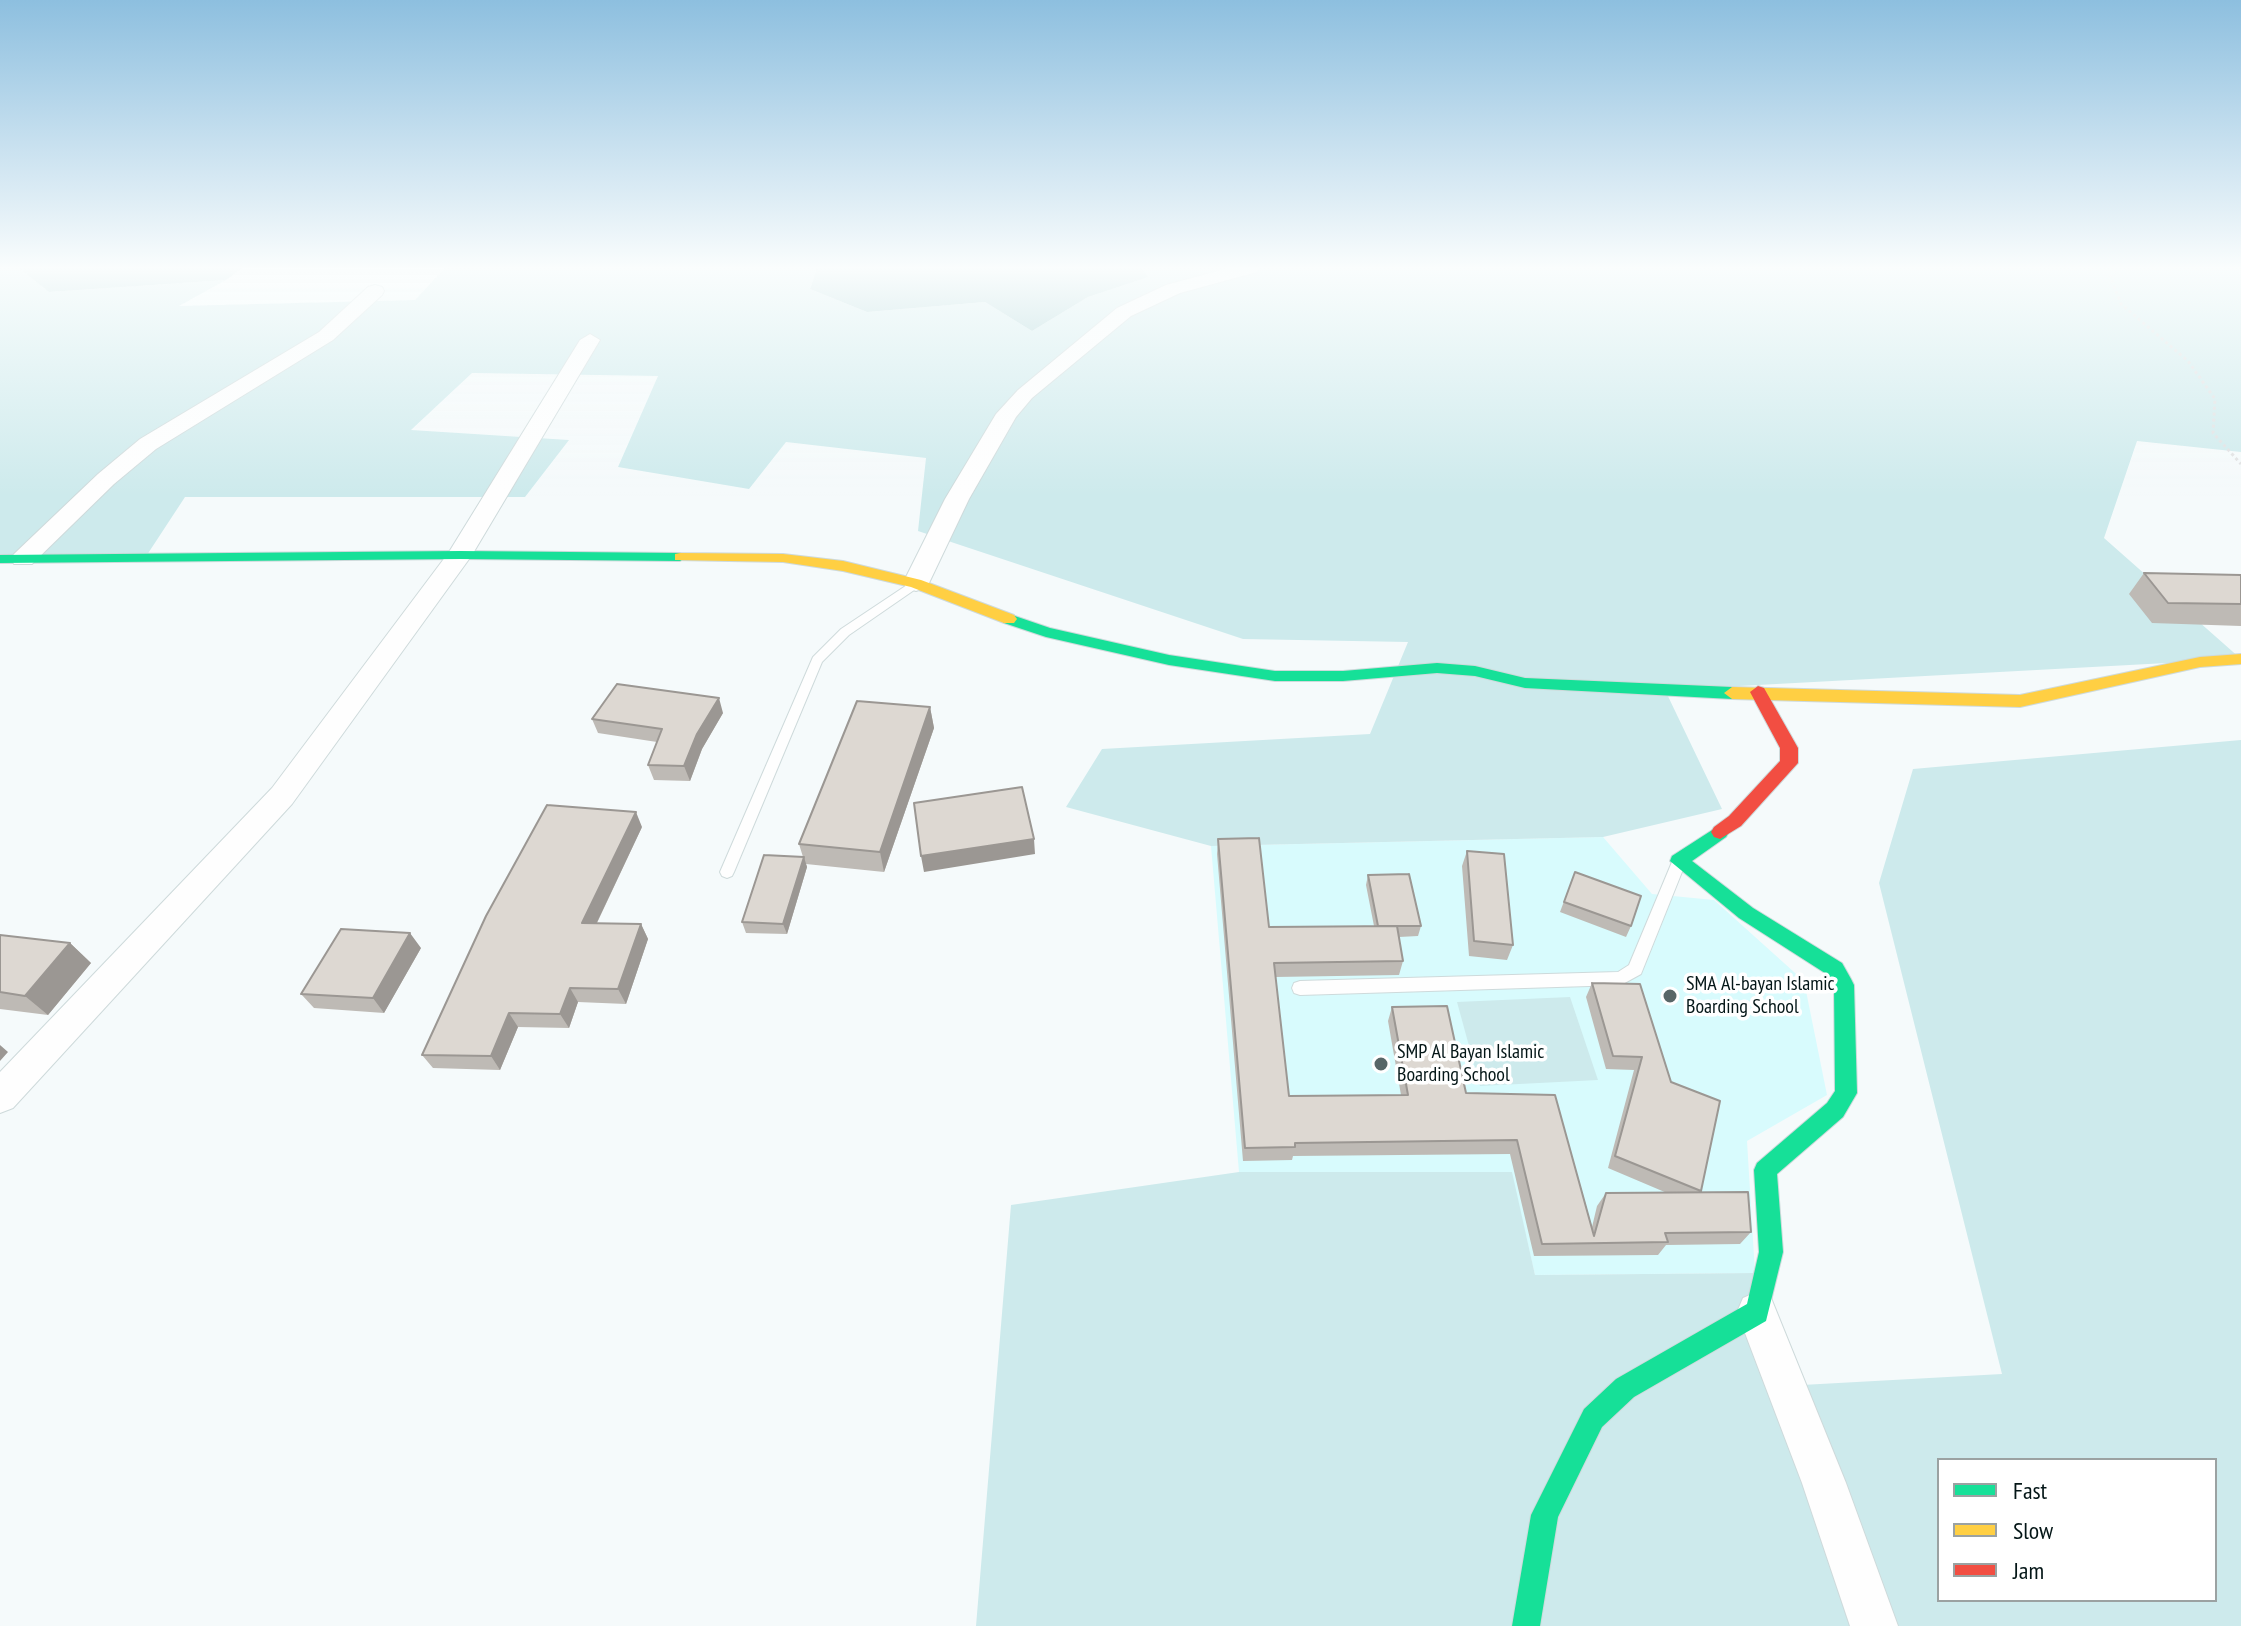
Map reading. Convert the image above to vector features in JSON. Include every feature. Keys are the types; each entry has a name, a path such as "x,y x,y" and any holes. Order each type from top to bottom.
{"street":[{"path":"23,559 106,479 148,444 313,344"},
{"path":"0,1097 282,796 460,555 588,344"},
{"path":"916,583 957,499 1007,414 1025,394 1086,344"},
{"path":"0,559 460,555 783,558 843,566 916,583 946,597 1046,632 1237,672 1275,676 1343,676 1437,668 1475,671 1525,683 1609,689 2020,701 2200,662 2241,659"},
{"path":"1758,692 1789,748 1789,763 1735,821 1679,861 1746,913 1835,969 1844,985 1846,1093 1835,1110 1765,1170 1771,1252 1757,1312 1824,1483 1874,1626"},
{"path":"1526,1626 1545,1515 1593,1418 1625,1388 1757,1312"}],"lane":[{"path":"727,872 817,660 845,632 916,583"},
{"path":"1300,988 1621,978 1635,969 1679,861"}],"path":[{"path":"2168,344 2188,361 2215,399 2213,433 2241,464"}],"shaded area":[{"path":"0,344 2241,344 2241,452 2137,441 2104,538 2241,659 1665,690 1722,809 1603,837 1211,846 1066,807 1102,749 1370,734 1408,642 1243,639 918,531 926,458 786,442 749,489 618,467 658,376 472,373 411,430 569,440 525,497 185,497 145,558 0,561"},
{"path":"2241,740 2241,1626 976,1626 1011,1205 1239,1172 1512,1172 1535,1275 1755,1273 1802,1385 2002,1374 1879,883 1913,769"},
{"path":"1603,837 1652,894 1714,900 1804,981 1827,1095 1747,1141 1755,1273 1535,1275 1511,1172 1239,1172 1211,846"},
{"path":"1570,997 1598,1080 1480,1086 1457,1002"}],"building":[{"path":"2144,573 2241,575 2241,604 2168,603"},
{"path":"617,684 719,698 697,734 684,766 648,765 662,729 592,719"},
{"path":"857,701 930,707 880,852 799,844"},
{"path":"1022,787 1034,839 921,856 914,803"},
{"path":"547,805 636,812 582,923 641,924 618,989 570,988 560,1014 509,1013 491,1056 422,1055 486,916"},
{"path":"1259,838 1269,927 1397,926 1403,961 1274,963 1289,1096 1408,1095 1392,1007 1447,1006 1466,1093 1555,1095 1594,1236 1606,1193 1748,1192 1751,1232 1665,1233 1668,1242 1542,1244 1517,1140 1295,1143 1295,1147 1245,1148 1218,839"},
{"path":"1467,851 1504,854 1513,945 1474,941"},
{"path":"764,855 804,857 783,924 742,922"},
{"path":"1575,872 1641,896 1631,926 1564,902"},
{"path":"1409,874 1421,926 1378,926 1368,875"},
{"path":"341,929 410,933 373,998 301,994"},
{"path":"0,935 70,943 25,996 0,992"},
{"path":"1592,983 1640,984 1671,1082 1720,1101 1701,1191 1615,1156 1642,1057 1613,1056"}],"traffic: fast":[{"path":"0,559 460,555 680,557"},
{"path":"1009,619 1046,632 1169,660 1275,676 1343,676 1437,668 1475,671 1525,683 1732,693"},
{"path":"1526,1626 1545,1515 1593,1418 1625,1388 1757,1312 1771,1252 1765,1170 1835,1110 1846,1093 1844,985 1835,969 1746,913 1679,861 1720,832"}],"traffic: slow":[{"path":"680,557 783,558 843,566 916,583 1009,619"},
{"path":"1732,693 2020,701 2200,662 2241,659"}],"traffic: jam":[{"path":"1720,832 1735,821 1789,763 1789,748 1758,692"}],"place":[{"name":"SMA Al-bayan Islamic Boarding School","path":"1670,996"},
{"name":"SMP Al Bayan Islamic Boarding School","path":"1381,1064"}]}
